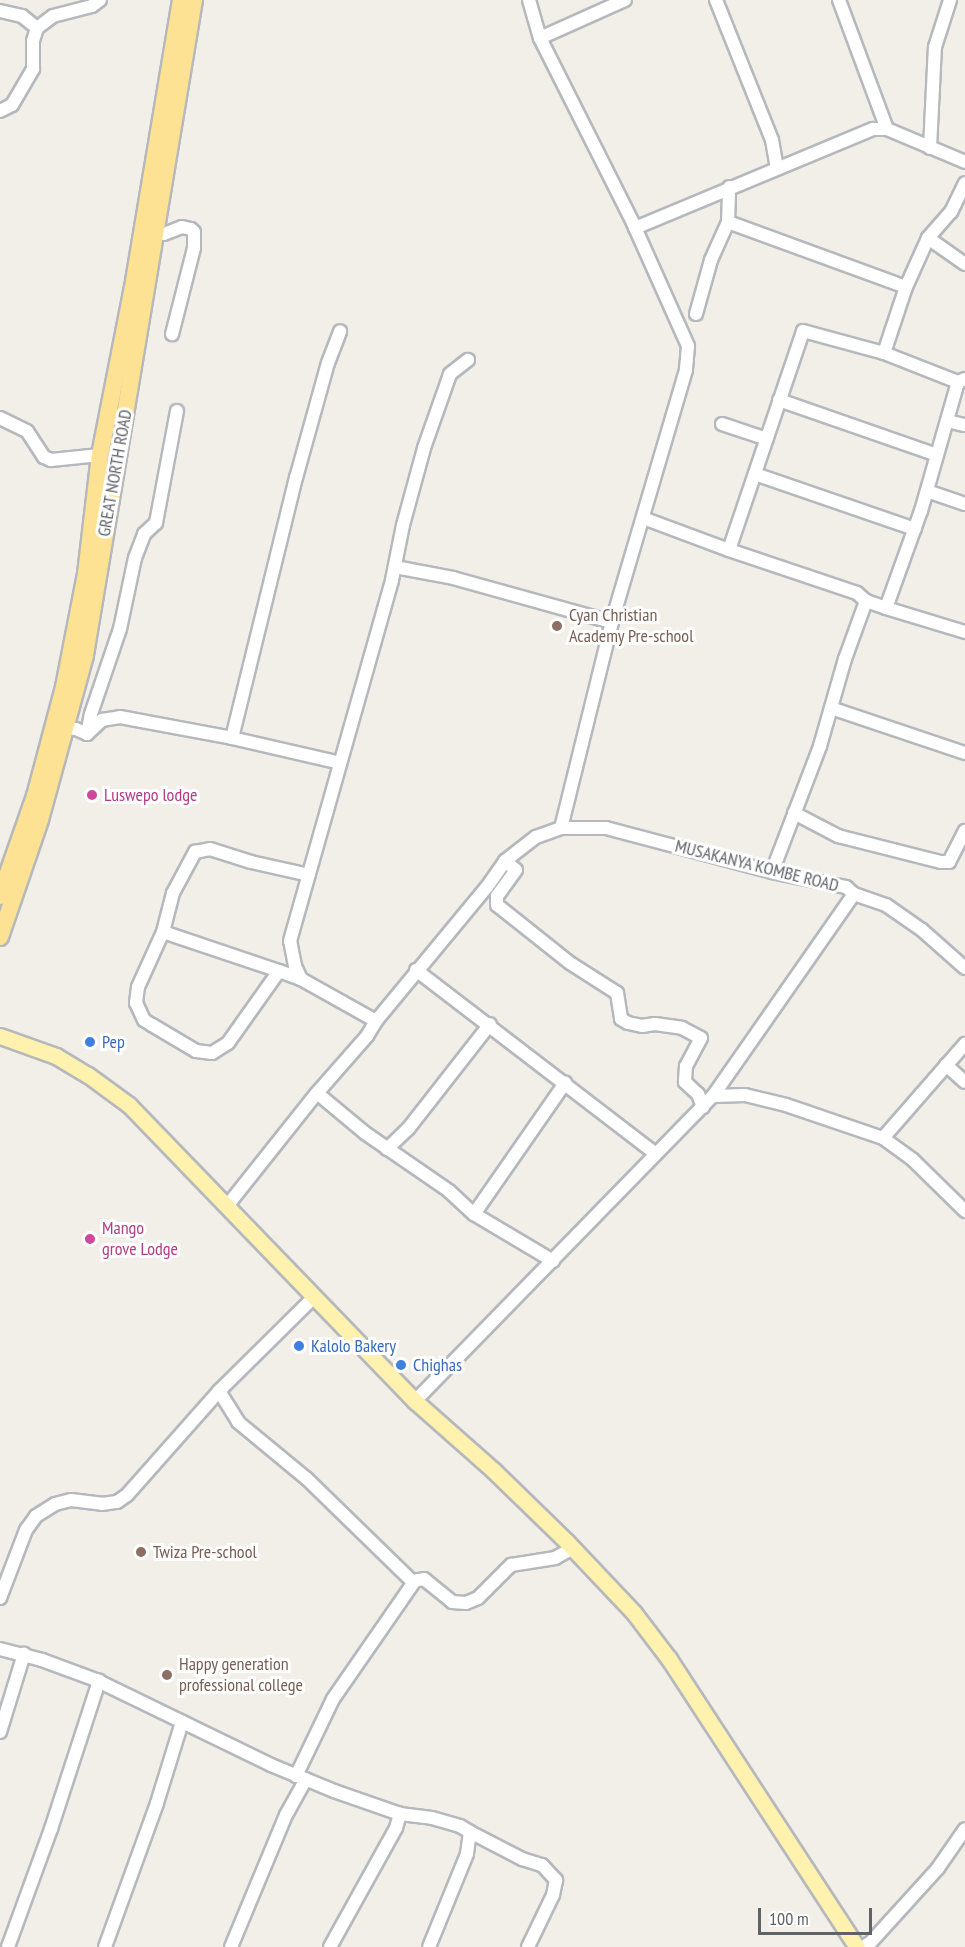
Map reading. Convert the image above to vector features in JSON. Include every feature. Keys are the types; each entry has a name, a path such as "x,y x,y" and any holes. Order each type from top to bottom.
{"highway":[{"name":"GREAT NORTH ROAD","path":"0,896 35,796 64,687 86,574 100,455 134,281 181,0"},
{"name":"GREAT NORTH ROAD","path":"0,937 40,820 66,728 91,623 194,0"}],"main road":[{"path":"0,1036 56,1056 88,1075 129,1105 415,1401 493,1470 573,1548 634,1613 669,1659 857,1947"}],"street":[{"path":"0,111 12,105 33,69 33,41 37,28 53,16 92,6 100,0"},
{"path":"227,1206 317,1093 367,1036 416,970 487,887 505,861 536,837 561,828 612,622 686,370 688,346 682,327 540,38 529,0"},
{"path":"540,38 625,0"},
{"path":"716,0 772,140 777,167"},
{"path":"839,0 887,129"},
{"path":"930,148 935,47 950,0"},
{"path":"0,11 22,16 37,28"},
{"path":"635,228 859,132 887,129 965,162"},
{"path":"884,354 906,287 928,238 951,212 965,183"},
{"path":"696,314 711,260 728,222 729,187"},
{"path":"728,222 906,287"},
{"path":"155,232 164,234 182,227 194,232 194,248 172,334"},
{"path":"928,238 965,264"},
{"path":"232,738 296,478 328,363 340,331"},
{"path":"729,550 803,331 884,354 962,380 947,421 915,529 886,608"},
{"path":"301,979 295,966 290,941 395,567 415,480 447,380 454,368 468,360"},
{"path":"779,400 937,455"},
{"path":"87,734 91,714 120,629 135,558 144,534 156,523 177,411"},
{"path":"0,418 27,430 44,457 51,460 100,455"},
{"path":"947,421 965,425"},
{"path":"722,424 767,439"},
{"path":"755,474 915,529"},
{"path":"927,491 965,504"},
{"path":"643,518 857,593 866,601 965,632"},
{"path":"395,567 453,578 612,622"},
{"path":"772,872 820,746 845,659 866,601"},
{"path":"831,708 965,753"},
{"path":"87,734 102,720 120,717 232,738 340,763"},
{"path":"66,728 87,734"},
{"path":"794,813 838,836 941,862 949,862 965,831"},
{"name":"MUSAKANYA KOMBE ROAD","path":"561,828 606,828 772,872 846,886 854,894 886,904 922,930 965,968"},
{"path":"279,971 222,1049 212,1053 196,1051 144,1020 136,1003 138,987 163,932 173,893 195,852 210,849 251,862 309,875"},
{"path":"505,861 516,870 497,896 497,905 570,963 617,993 621,1019 642,1026 654,1024 682,1028 701,1038 689,1058 685,1082 698,1094 702,1107"},
{"path":"415,1401 713,1096 854,894"},
{"path":"163,932 301,979 376,1021"},
{"path":"416,970 490,1024 656,1154"},
{"path":"387,1149 408,1129 490,1024"},
{"path":"883,1138 965,1044"},
{"path":"946,1065 965,1082"},
{"path":"474,1214 565,1083"},
{"path":"317,1093 387,1149 449,1191 474,1214 552,1261"},
{"path":"713,1096 746,1095 776,1102 883,1138 913,1160 962,1203"},
{"path":"0,1598 26,1530 36,1516 55,1504 71,1500 102,1504 117,1502 127,1496 219,1391 313,1298"},
{"path":"219,1391 238,1422 307,1479 412,1581"},
{"path":"231,1947 333,1699 412,1581 424,1579 452,1602 466,1603 482,1595 511,1565 555,1558 573,1548"},
{"path":"0,1649 24,1654 99,1681 301,1777 400,1814 432,1818 460,1826 516,1856 542,1865 556,1880 553,1895 528,1947"},
{"path":"0,1732 24,1654"},
{"path":"8,1947 51,1828 99,1681"},
{"path":"105,1947 157,1803 182,1722"},
{"path":"330,1947 396,1828 400,1814"},
{"path":"863,1947 872,1942 939,1868 965,1829"},
{"path":"429,1947 467,1854 470,1832"}],"place":[{"name":"Cyan Christian Academy Pre-school","path":"557,626"},
{"name":"Luswepo lodge","path":"92,795"},
{"name":"Pep","path":"90,1042"},
{"name":"Mango grove Lodge","path":"90,1239"},
{"name":"Kalolo Bakery","path":"299,1346"},
{"name":"Chighas","path":"401,1365"},
{"name":"Twiza Pre-school","path":"141,1552"},
{"name":"Happy generation professional college","path":"167,1675"}]}
